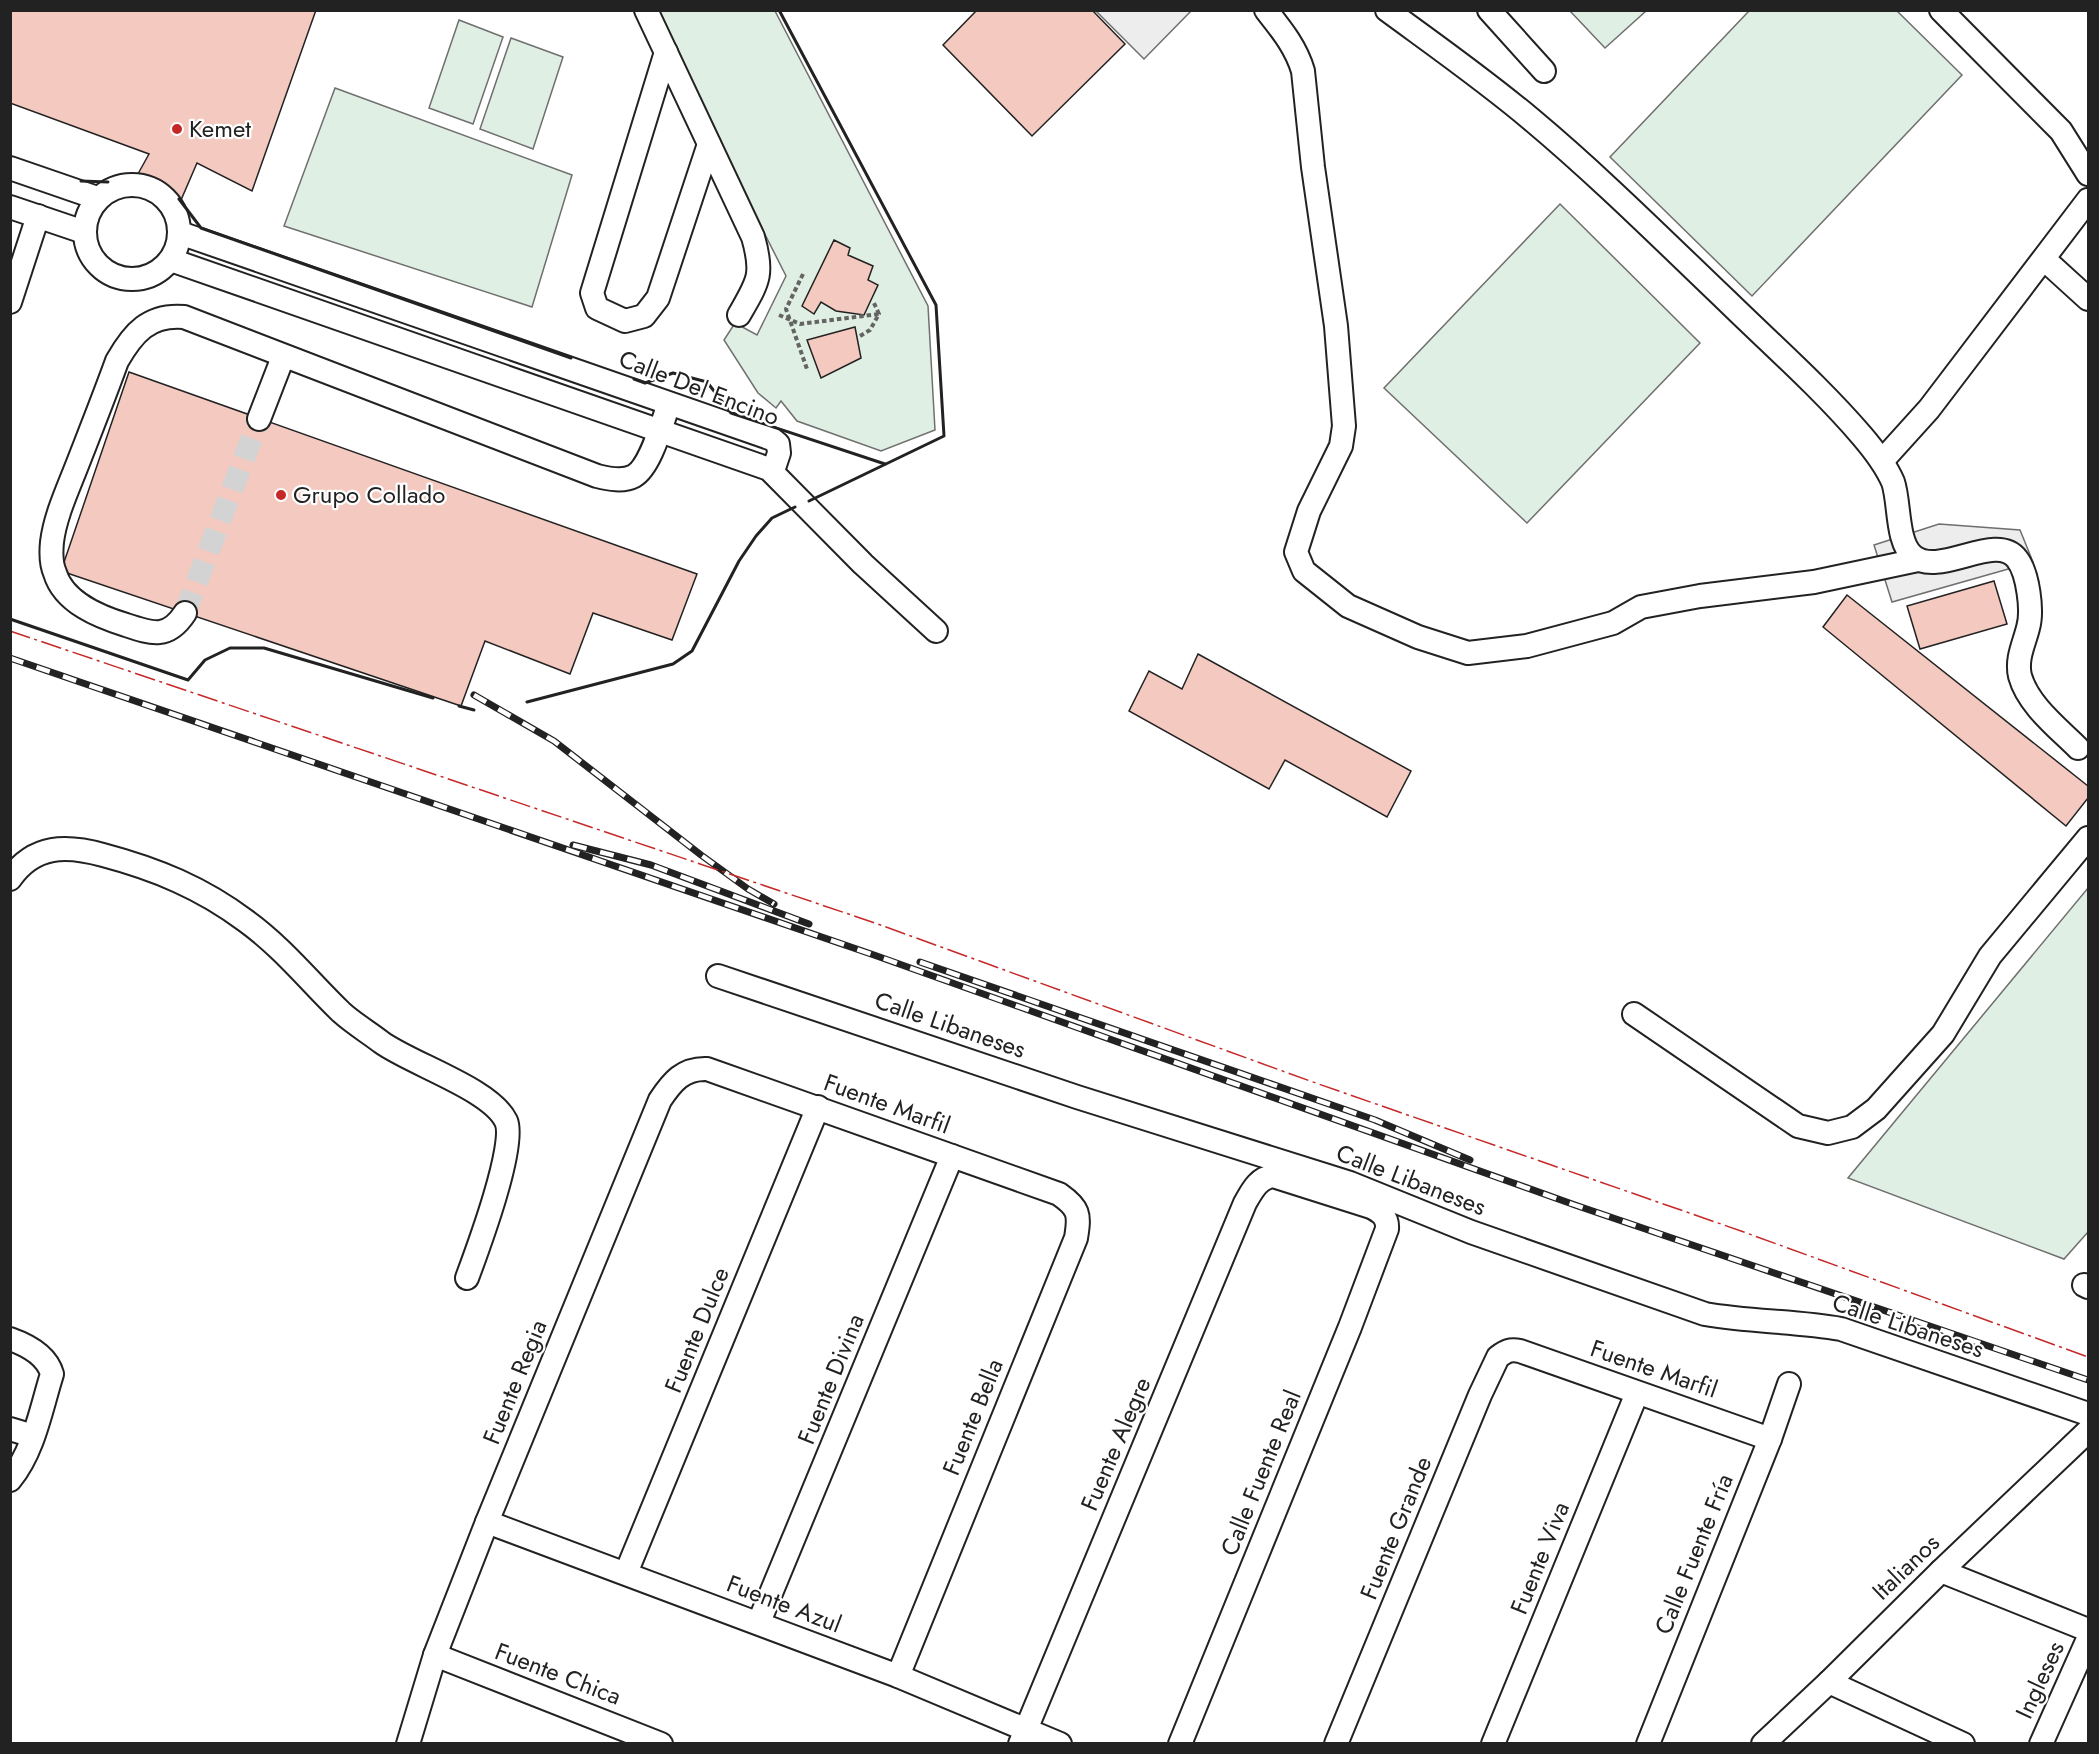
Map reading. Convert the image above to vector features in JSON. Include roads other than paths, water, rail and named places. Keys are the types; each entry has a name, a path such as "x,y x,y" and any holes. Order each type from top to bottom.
{"street":[{"path":"646,10 753,237 759,255 758,282 739,315"},
{"path":"1266,10 1299,55 1303,71 1313,167 1336,326 1344,408 1341,446 1309,511 1296,552 1304,571 1348,606 1418,637 1468,653 1527,646 1613,623 1641,607 1700,596 1814,582 1918,560 1952,559 1992,550 2008,550 2020,564 2030,606 2029,624 2019,656 2021,677 2037,706 2078,748"},
{"path":"1387,10 1532,120 1617,195 1816,387 1882,461 1893,483 1906,548 1918,560"},
{"path":"1489,10 1544,71"},
{"path":"1941,10 2061,130 2088,174"},
{"path":"666,52 591,293 597,308 625,321 644,316 658,298 709,144"},
{"path":"10,168 97,198"},
{"path":"122,184 150,189 172,206 180,233 171,260 152,275 129,280 106,272 90,255 84,232 87,214 97,198 122,184"},
{"path":"1882,461 1929,409 2088,200"},
{"path":"10,207 84,232"},
{"path":"10,302 38,216"},
{"name":"Calle Del Encino","path":"180,233 775,441 779,446 778,457 775,465 769,469"},
{"path":"2044,258 2088,299"},
{"path":"171,260 769,469 863,564 936,630"},
{"path":"185,613 177,625 158,633 147,632 93,613 64,591 55,575 52,559 52,540 65,498 117,361 127,345 152,321 167,316 184,317 597,476 612,479 625,479 635,475 644,467 669,404"},
{"path":"259,418 283,357"},
{"path":"1634,1014 1798,1126 1828,1133 1852,1127 1876,1109 1942,1034 1990,956 2088,838"},
{"path":"10,879 31,858 53,849 80,849 145,866 204,892 248,922 297,966 343,1014 385,1044 471,1090 496,1107 507,1122 509,1138 486,1227 467,1278"},
{"name":"Calle Libaneses","path":"718,976 1077,1097 1350,1183 1471,1232 1680,1306 1729,1318 1810,1324 1841,1329 2088,1414"},
{"name":"Fuente Regia","path":"408,1743 435,1655 487,1522 660,1100 675,1079 692,1069 707,1069"},
{"name":"Fuente Marfil","path":"707,1069 1048,1191"},
{"name":"Fuente Dulce","path":"626,1573 818,1107"},
{"name":"Fuente Divina","path":"759,1622 952,1156"},
{"name":"Calle Fuente Real","path":"1180,1743 1345,1338 1383,1242 1387,1222 1379,1211 1371,1207 1273,1176"},
{"name":"Fuente Alegre","path":"1023,1736 1245,1203 1252,1190 1268,1177 1273,1176"},
{"name":"Fuente Bella","path":"898,1676 1076,1238 1079,1220 1077,1211 1059,1194 1048,1191"},
{"path":"10,1339 33,1350 50,1365 52,1374 21,1467 10,1480"},
{"name":"Fuente Grande","path":"1336,1743 1480,1395 1498,1357 1507,1350 1520,1351"},
{"name":"Fuente Marfil","path":"1520,1351 1770,1439"},
{"name":"Calle Fuente Fría","path":"1648,1743 1770,1439 1789,1384"},
{"name":"Fuente Viva","path":"1493,1743 1637,1393"},
{"path":"10,1429 33,1436"},
{"name":"Italianos","path":"1763,1743 2088,1431"},
{"name":"Fuente Azul","path":"487,1522 898,1676 1023,1736 1060,1743"},
{"path":"1941,1571 2088,1630"},
{"name":"Ingleses","path":"2041,1743 2088,1639"},
{"name":"Fuente Chica","path":"435,1655 661,1743"},
{"path":"1829,1682 1963,1743"}],"tunnel":[{"path":"185,613 259,419"}],"railway":[{"path":"10,658 874,955 1575,1205 2088,1380"},
{"path":"474,695 554,741 701,855 748,889 774,904"},
{"path":"573,845 651,865 809,924"},
{"path":"920,962 1375,1120 1470,1160"}],"place":[{"name":"Kemet","path":"177,129"},
{"name":"Grupo Collado","path":"281,495"}]}
